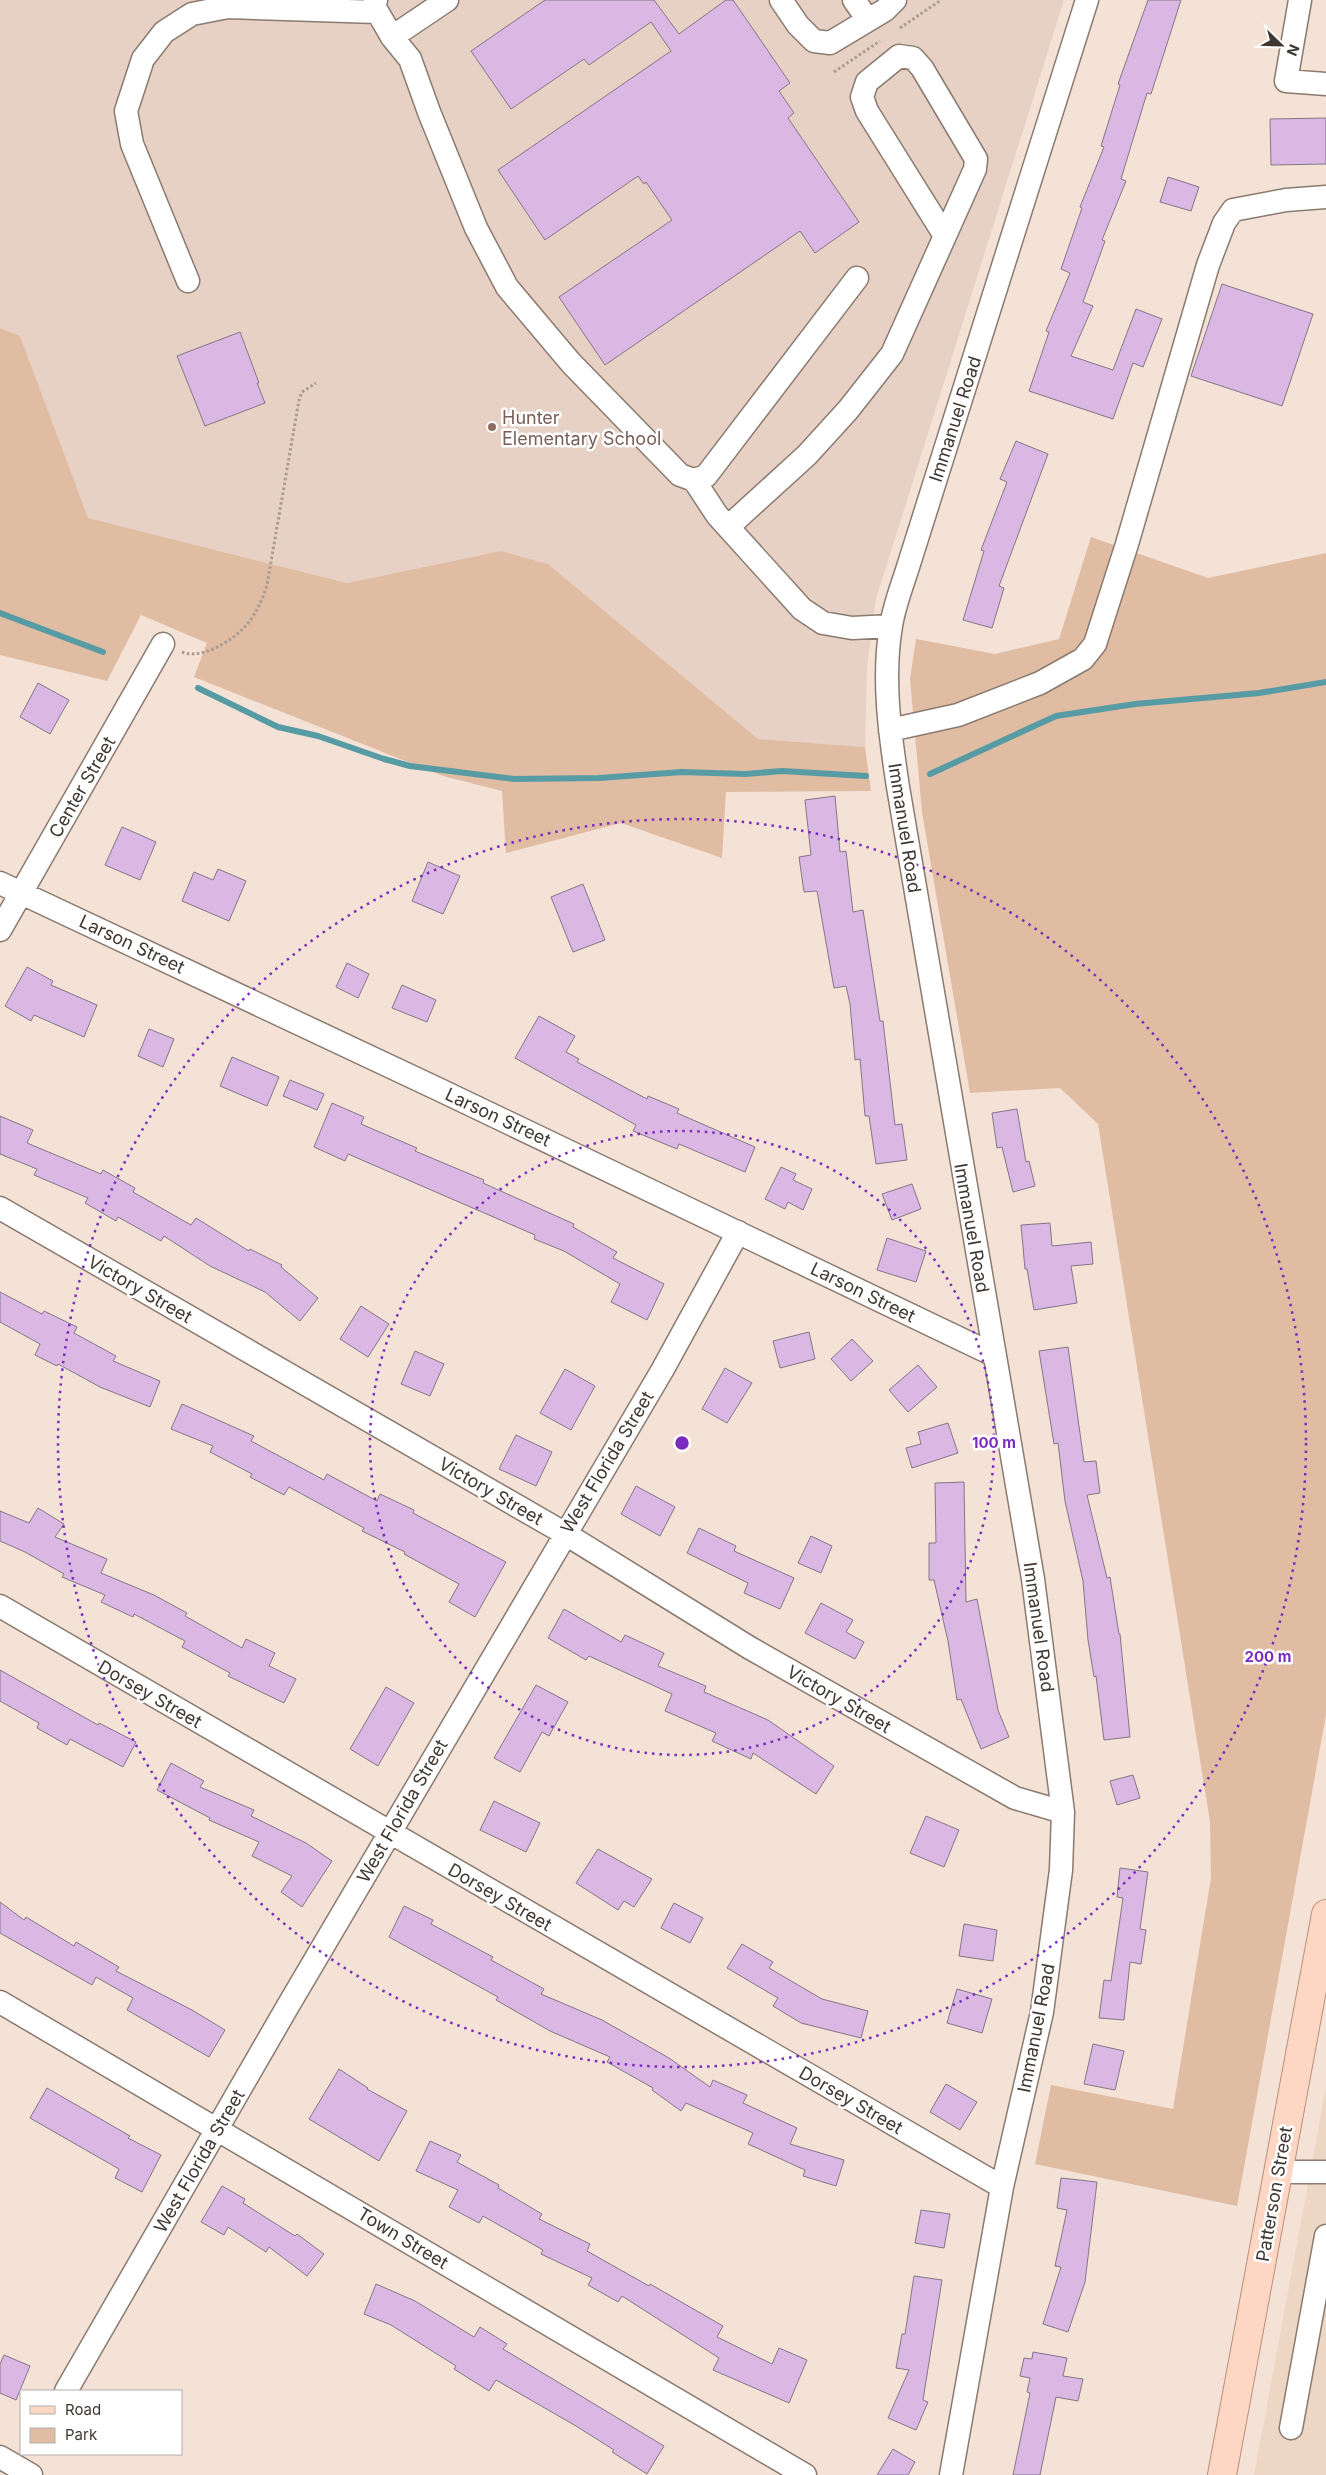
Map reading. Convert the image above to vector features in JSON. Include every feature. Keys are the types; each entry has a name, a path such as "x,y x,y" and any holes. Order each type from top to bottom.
{"main road":[{"name":"Patterson Street","path":"1222,2475 1326,1914"}],"street":[{"path":"392,37 447,0"},
{"path":"781,0 798,25 814,41 830,43 885,10 895,0"},
{"path":"854,0 868,20"},
{"name":"Immanuel Road","path":"951,2475 1002,2187 1042,2012 1061,1870 1063,1812 1033,1579 898,787 890,730 887,685 891,626 1087,0"},
{"path":"1300,0 1286,81 1326,84"},
{"path":"188,281 132,144 126,111 144,59 164,32 192,14 228,7 377,6 392,37 410,59 429,112 476,228 507,287 571,363 680,475 694,480 717,515 802,609 823,623 852,628 891,626"},
{"path":"728,527 807,455 848,410 892,354 945,236 975,169 976,159 922,68 913,58 899,56 868,82 862,96 867,111 945,236"},
{"path":"890,730 958,715 1040,683 1083,658 1095,644 1127,544 1208,265 1224,222 1232,210 1286,200 1326,197"},
{"path":"694,480 706,476 858,278"},
{"name":"Center Street","path":"0,930 163,644"},
{"name":"Larson Street","path":"0,883 994,1355"},
{"name":"Victory Street","path":"0,1208 564,1533 750,1648 1015,1798 1063,1812"},
{"name":"West Florida Street","path":"67,2390 564,1533 662,1369 738,1232"},
{"name":"Dorsey Street","path":"0,1606 390,1834 1002,2187"},
{"name":"Town Street","path":"0,2002 805,2475"},
{"path":"1278,2172 1326,2172"},
{"path":"1291,2428 1326,2236"},
{"path":"0,2457 27,2466"}],"path":[{"path":"163,644 188,655 205,652 233,640 250,621 261,604 299,400 302,392 316,383"}],"shaded area":[{"name":"Hunter Elementary School","path":"0,0 1064,0 876,599 867,667 865,747 758,739 548,564 501,551 347,583 87,518 20,336 0,328"},
{"path":"1326,2087 1326,2475 1254,2475"}],"green space":[{"path":"0,328 20,336 88,518 347,583 501,551 548,564 758,739 865,747 871,791 726,792 722,858 621,823 506,853 502,791 443,776 194,677 207,643 141,615 107,681 0,655"},
{"path":"1091,537 1208,578 1326,553 1326,1715 1237,2206 1035,2164 1051,2085 1173,2109 1211,1878 1210,1822 1098,1124 1060,1088 970,1093 922,812 910,679 916,639 995,654 1059,639"}],"building":[{"path":"545,0 654,0 679,34 726,0 733,0 790,83 779,91 794,113 788,118 859,222 815,253 800,231 605,365 559,297 672,220 646,182 644,184 638,176 545,240 498,170 671,51 651,22 589,65 584,59 511,109 471,51"},
{"path":"1148,0 1181,0 1151,94 1147,93 1121,179 1126,181 1102,240 1105,241 1083,302 1093,306 1071,356 1113,370 1136,309 1162,319 1143,367 1133,363 1113,419 1029,391 1049,332 1046,331 1070,273 1061,269 1082,208 1080,207 1104,147 1101,146 1120,85 1118,84"},
{"path":"1326,118 1326,164 1271,165 1270,119"},
{"path":"1168,177 1199,187 1191,211 1160,202"},
{"path":"1222,284 1313,314 1282,406 1191,376"},
{"path":"240,332 265,403 205,426 177,356"},
{"path":"1016,441 1048,454 999,586 1004,588 992,628 963,620 984,551 981,550 1007,482 1000,479"},
{"path":"38,683 69,700 50,734 20,717"},
{"path":"835,796 840,852 846,851 853,912 863,910 880,1021 883,1021 895,1125 902,1124 907,1160 876,1164 869,1116 865,1116 860,1059 855,1060 850,1004 846,986 834,988 817,891 804,892 799,857 811,855 805,800"},
{"path":"122,827 156,842 140,880 105,865"},
{"path":"428,862 460,876 443,914 412,901"},
{"path":"218,869 246,881 229,921 182,901 194,872 213,880"},
{"path":"583,884 605,940 573,952 551,897"},
{"path":"347,963 369,974 358,998 336,987"},
{"path":"27,967 53,981 51,985 97,1005 84,1037 34,1015 31,1021 5,1006"},
{"path":"402,985 436,1000 427,1022 392,1008"},
{"path":"539,1016 575,1036 566,1052 579,1059 577,1062 647,1099 648,1096 679,1109 677,1113 755,1147 745,1172 679,1144 677,1149 633,1131 636,1125 515,1058"},
{"path":"149,1029 174,1039 163,1067 138,1056"},
{"path":"232,1057 279,1077 267,1106 220,1086"},
{"path":"290,1080 324,1094 317,1110 283,1096"},
{"path":"332,1103 364,1117 361,1124 417,1148 415,1151 484,1180 483,1183 574,1224 573,1227 617,1252 613,1258 664,1284 647,1320 611,1302 620,1284 564,1251 534,1239 535,1235 348,1154 345,1161 314,1147"},
{"path":"1017,1109 1026,1162 1029,1161 1035,1186 1013,1192 1002,1147 997,1148 992,1113"},
{"path":"0,1116 33,1130 27,1143 101,1174 103,1170 135,1188 133,1192 191,1225 196,1218 249,1251 250,1249 282,1265 281,1267 318,1298 300,1321 265,1292 210,1266 164,1236 161,1241 118,1217 116,1221 85,1203 88,1198 34,1175 37,1169 0,1154"},
{"path":"781,1167 796,1174 793,1180 812,1189 803,1210 788,1202 785,1209 765,1199"},
{"path":"912,1184 921,1209 892,1220 882,1194"},
{"path":"1050,1223 1052,1246 1091,1242 1093,1264 1071,1266 1077,1303 1034,1310 1027,1269 1025,1269 1021,1225"},
{"path":"887,1238 926,1251 916,1282 877,1270"},
{"path":"0,1292 42,1314 44,1311 77,1327 74,1333 116,1356 113,1361 160,1381 150,1407 100,1387 58,1364 57,1366 35,1355 40,1344 0,1322"},
{"path":"361,1306 389,1324 368,1357 340,1339"},
{"path":"809,1332 815,1359 780,1368 773,1341"},
{"path":"852,1339 873,1361 851,1381 831,1359"},
{"path":"1068,1347 1084,1462 1096,1461 1100,1493 1087,1495 1107,1578 1110,1577 1120,1634 1130,1737 1104,1740 1096,1676 1094,1677 1088,1640 1083,1581 1065,1501 1058,1443 1054,1444 1039,1351"},
{"path":"415,1351 444,1364 430,1396 401,1384"},
{"path":"918,1365 937,1387 908,1412 889,1390"},
{"path":"725,1368 752,1383 727,1423 702,1409"},
{"path":"565,1369 595,1386 571,1430 540,1413"},
{"path":"182,1404 254,1436 251,1441 324,1480 327,1474 377,1501 380,1494 414,1510 413,1513 506,1562 475,1617 449,1602 459,1584 404,1554 405,1552 362,1531 364,1528 289,1487 284,1495 250,1477 252,1474 210,1452 213,1446 171,1429"},
{"path":"948,1423 958,1453 912,1468 906,1448 921,1444 918,1432"},
{"path":"516,1435 552,1452 536,1486 499,1469"},
{"path":"964,1482 966,1602 977,1599 998,1710 1009,1737 981,1749 961,1699 957,1700 948,1641 934,1580 929,1580 929,1543 936,1543 935,1483"},
{"path":"636,1486 675,1507 660,1536 621,1514"},
{"path":"38,1508 64,1524 55,1537 107,1559 101,1573 154,1595 187,1613 185,1616 242,1648 246,1639 275,1653 269,1666 296,1679 284,1703 228,1676 230,1673 182,1647 185,1641 134,1614 133,1617 101,1602 105,1595 62,1577 64,1574 25,1552 0,1541 0,1511 29,1523"},
{"path":"699,1528 736,1546 734,1551 794,1578 780,1609 744,1593 748,1583 687,1553"},
{"path":"811,1536 832,1546 821,1573 798,1563"},
{"path":"821,1603 853,1620 846,1632 864,1642 855,1659 805,1633"},
{"path":"564,1609 621,1642 625,1635 664,1653 658,1666 706,1686 704,1692 768,1720 834,1766 816,1794 753,1753 751,1759 712,1741 716,1733 665,1711 672,1694 589,1656 586,1660 548,1638"},
{"path":"0,1670 98,1725 99,1723 136,1742 123,1767 70,1739 67,1745 37,1728 39,1723 0,1701"},
{"path":"536,1685 568,1702 549,1736 542,1732 520,1772 494,1758"},
{"path":"386,1687 414,1703 378,1766 350,1749"},
{"path":"171,1763 204,1781 200,1787 254,1810 251,1816 306,1843 332,1861 302,1907 281,1892 292,1876 252,1856 259,1842 209,1820 210,1818 157,1790"},
{"path":"1133,1775 1140,1798 1117,1805 1110,1781"},
{"path":"494,1801 540,1823 526,1852 480,1830"},
{"path":"926,1816 959,1830 944,1867 910,1853"},
{"path":"598,1849 652,1879 634,1907 624,1901 618,1910 576,1883"},
{"path":"1120,1868 1148,1872 1140,1929 1146,1930 1141,1964 1130,1962 1124,2020 1099,2018 1104,1980 1111,1981 1123,1898 1117,1897"},
{"path":"0,1902 24,1920 26,1917 74,1946 76,1942 119,1967 116,1971 192,2010 225,2030 209,2057 127,2010 133,1998 96,1977 92,1985 0,1933"},
{"path":"674,1903 703,1918 690,1943 661,1928"},
{"path":"404,1906 433,1920 431,1924 493,1957 491,1960 544,1989 541,1994 602,2020 669,2058 710,2087 713,2080 747,2095 743,2103 797,2128 790,2144 844,2160 836,2186 803,2176 805,2170 748,2144 753,2133 686,2103 681,2111 652,2090 653,2088 607,2062 610,2057 550,2031 496,2000 498,1997 389,1937"},
{"path":"964,1924 997,1930 993,1961 959,1956"},
{"path":"742,1944 773,1962 769,1968 822,1999 868,2011 861,2038 801,2023 773,2006 778,1998 727,1968"},
{"path":"957,1989 992,1999 982,2033 947,2023"},
{"path":"1093,2044 1124,2051 1115,2090 1084,2084"},
{"path":"339,2069 367,2089 407,2111 379,2161 309,2119"},
{"path":"946,2084 977,2102 960,2130 930,2112"},
{"path":"47,2088 130,2136 128,2138 161,2155 142,2192 115,2178 119,2169 30,2118"},
{"path":"430,2141 461,2155 457,2162 499,2185 498,2188 542,2214 539,2219 590,2244 587,2251 649,2286 650,2284 723,2326 717,2337 772,2364 779,2348 807,2360 789,2403 713,2370 719,2358 622,2296 618,2302 588,2285 592,2278 541,2254 543,2250 483,2216 479,2223 449,2207 458,2190 416,2171"},
{"path":"1061,2178 1097,2182 1085,2282 1068,2332 1043,2324 1061,2267 1055,2266 1067,2210 1057,2208"},
{"path":"222,2186 245,2199 243,2203 295,2236 297,2234 324,2254 307,2276 269,2247 266,2252 228,2227 224,2235 201,2222"},
{"path":"921,2210 950,2214 944,2248 915,2243"},
{"path":"914,2276 942,2280 923,2400 928,2402 916,2430 888,2418 909,2370 896,2368 902,2334 905,2334"},
{"path":"376,2284 415,2301 474,2337 480,2327 507,2344 503,2349 664,2446 647,2474 576,2426 496,2380 489,2391 454,2369 456,2366 391,2325 364,2314"},
{"path":"1033,2352 1067,2358 1063,2376 1083,2379 1078,2401 1056,2397 1040,2475 1013,2475 1030,2393 1027,2392 1030,2378 1020,2376 1024,2358 1032,2359"},
{"path":"4,2355 30,2366 16,2400 0,2393 0,2364"},
{"path":"893,2449 915,2462 908,2475 877,2475"}],"waterway":[{"path":"0,613 103,652"},
{"path":"930,774 1056,716 1135,704 1259,693 1326,682"},
{"path":"198,688 278,727 318,736 410,766 514,779 599,778 682,772 745,774 782,771 866,776"}],"place":[{"name":"Hunter Elementary School","path":"492,427"}]}
